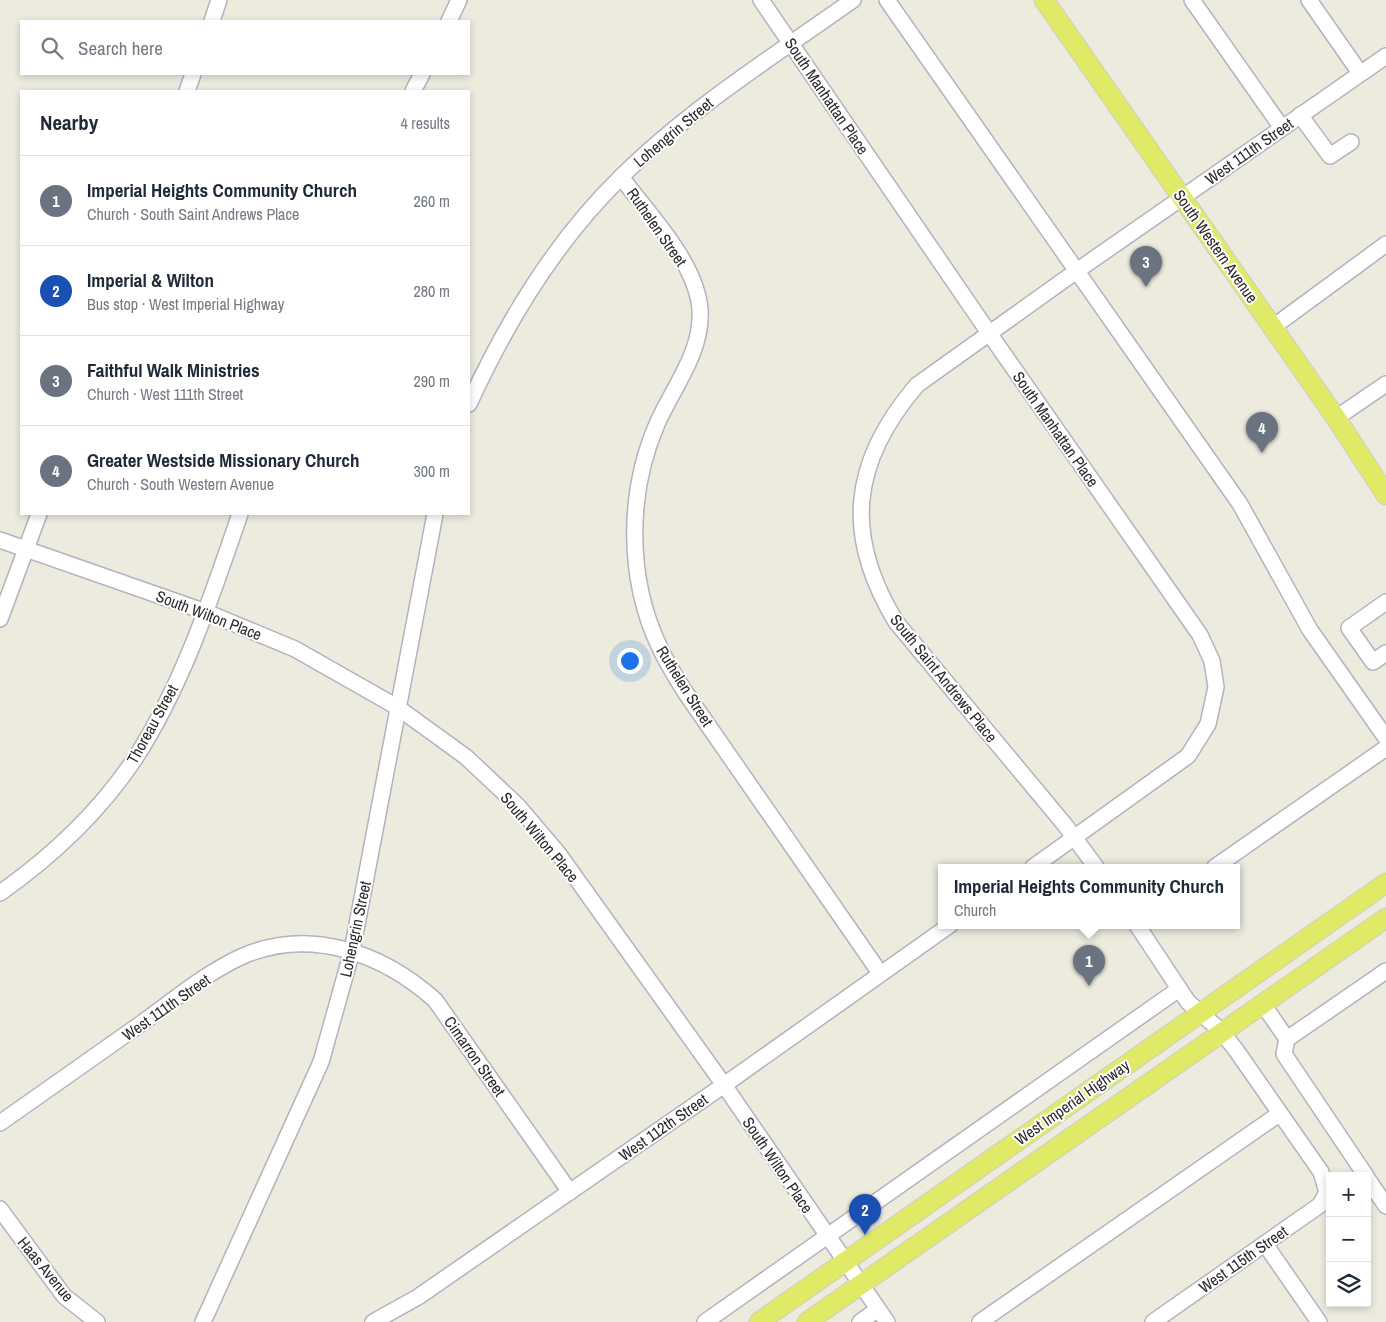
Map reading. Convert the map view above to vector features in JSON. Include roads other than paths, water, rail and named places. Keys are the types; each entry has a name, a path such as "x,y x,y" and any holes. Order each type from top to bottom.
{"main road":[{"name":"South Western Avenue","path":"1044,0 1336,418 1386,494"},
{"name":"West Imperial Highway","path":"759,1322 1198,1012 1386,882"},
{"name":"West Imperial Highway","path":"807,1322 1221,1031 1386,918"}],"street":[{"path":"212,20 219,0"},
{"path":"450,20 460,0"},
{"name":"South Manhattan Place","path":"761,0 989,333 1200,635 1212,661 1216,687 1208,724 1188,756 1075,838"},
{"name":"Lohengrin Street","path":"470,402 490,359 544,268 574,229 621,177 712,99 853,0"},
{"path":"887,0 1078,270 1240,504 1310,630 1386,738"},
{"path":"1192,0 1282,128"},
{"path":"1310,0 1360,73"},
{"name":"West 111th Street","path":"989,333 1386,56"},
{"path":"187,90 193,75"},
{"path":"414,90 421,75"},
{"path":"1300,115 1330,156 1351,142"},
{"name":"Ruthelen Street","path":"621,177 675,248 696,287 700,309 699,333 690,360 656,425 641,472 634,554 642,599 658,645 685,692 880,973"},
{"path":"1273,328 1386,244"},
{"name":"South Saint Andrews Place","path":"989,333 917,385 898,408 880,436 868,470 861,505 862,532 868,565 880,595 896,622 1075,838 1094,864"},
{"path":"1336,418 1386,384"},
{"path":"0,619 39,515"},
{"name":"Thoreau Street","path":"0,893 24,876 91,814 133,761 167,704 206,612 240,515"},
{"name":"Lohengrin Street","path":"203,1322 321,1062 352,951 435,515"},
{"name":"South Wilton Place","path":"0,540 206,612 295,649 397,707 466,757 518,806 558,853 724,1085 888,1322"},
{"path":"1386,602 1349,628 1373,662 1386,653"},
{"path":"1219,864 1386,748"},
{"path":"1037,864 1075,838"},
{"name":"West 112th Street","path":"373,1322 418,1297 724,1085 944,929"},
{"path":"980,1322 1279,1114 1221,1031 1198,1012 1179,989 1140,929"},
{"name":"West 111th Street","path":"0,1124 203,980 243,956 278,946 316,943 352,951"},
{"name":"Cimarron Street","path":"352,951 384,963 418,985 435,1000 570,1192"},
{"path":"1363,1172 1284,1054 1287,1039 1386,971"},
{"path":"705,1322 1179,989"},
{"path":"1262,1003 1287,1039"},
{"name":"West 115th Street","path":"1153,1322 1320,1206 1327,1192 1321,1172 1279,1114"},
{"path":"1371,1184 1386,1206"},
{"name":"Haas Avenue","path":"0,1209 64,1296 98,1322"},
{"path":"1264,1244 1319,1322"},
{"path":"860,1322 878,1309"}],"place":[{"name":"Faithful Walk Ministries","path":"1146,287"},
{"name":"Greater Westside Missionary Church","path":"1262,453"},
{"name":"Imperial Heights Community Church","path":"1089,986"},
{"name":"Imperial & Wilton","path":"865,1235"}]}
